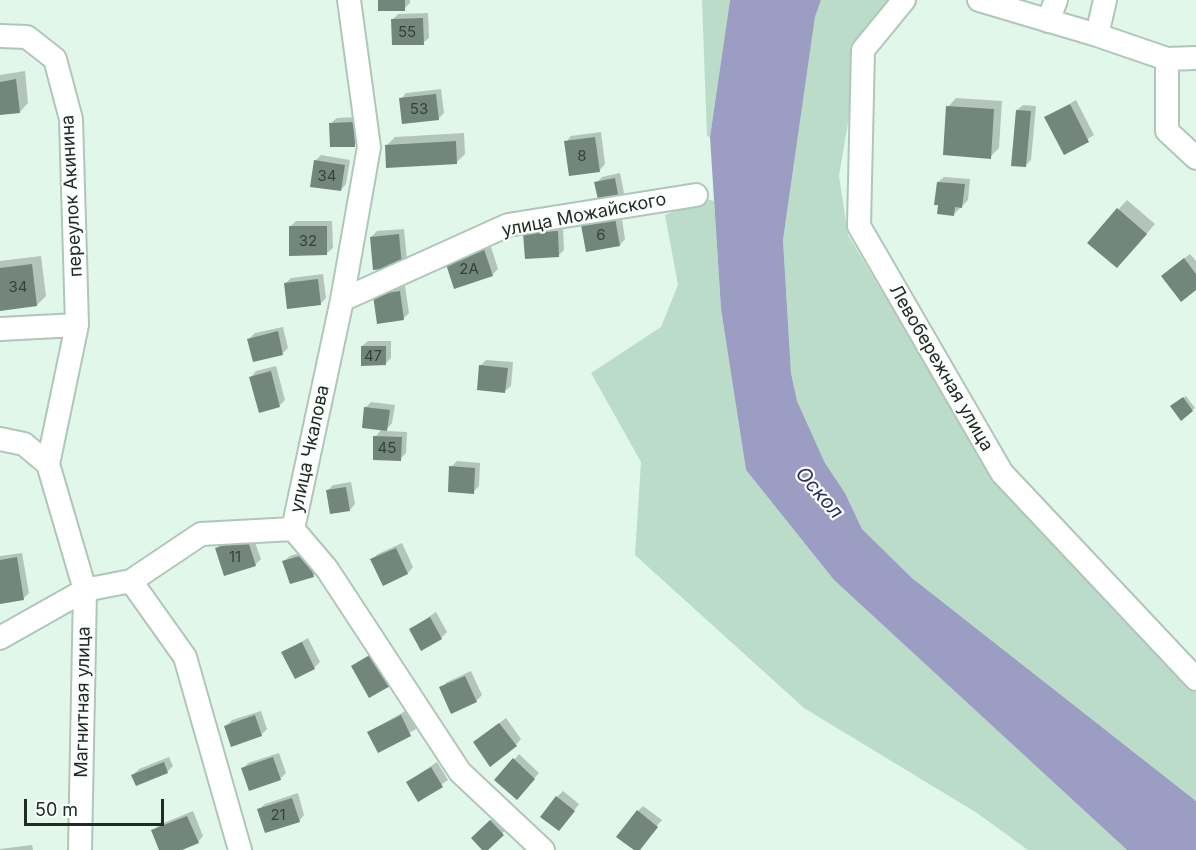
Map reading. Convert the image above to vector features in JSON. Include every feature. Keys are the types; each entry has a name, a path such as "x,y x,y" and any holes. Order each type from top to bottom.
{"street":[{"name":"улица Чкалова","path":"349,0 369,147 342,300 293,529 327,568 460,772 543,850"},
{"name":"Левобережная улица","path":"904,0 863,50 859,226 1002,472 1196,679"},
{"path":"979,0 1052,10 1097,34 1167,59 1196,58"},
{"path":"1097,34 1104,0"},
{"name":"переулок Акинина","path":"0,36 27,37 55,59 71,119 77,325 48,464"},
{"path":"1167,59 1167,131 1196,158"},
{"name":"улица Можайского","path":"342,300 508,225 696,195"},
{"path":"0,329 77,325"},
{"path":"0,439 24,444 48,464"},
{"name":"Магнитная улица","path":"48,464 85,590 80,850"},
{"path":"0,638 85,590 131,581 201,534 293,529"},
{"path":"131,581 186,657 240,850"}],"green space":[{"path":"702,0 730,0 710,137 707,136"},
{"path":"821,0 898,0 861,46 839,176 848,235 993,475 1196,689 1196,801 912,578 862,529 845,493 825,463 797,401 791,373 783,240 815,17"},
{"path":"702,198 714,201 721,309 746,470 834,580 1127,850 1028,850 977,813 804,708 635,555 641,462 591,373 661,327 678,285 665,215"}],"water":[{"name":"Оскол","path":"730,0 821,0 815,17 783,240 791,373 797,401 825,463 845,493 862,529 912,578 1196,801 1196,850 1127,850 834,580 746,470 721,309 710,137"}],"building":[{"path":"378,0 405,0 405,11 378,11"},
{"path":"423,18 424,45 392,45 391,19"},
{"path":"16,79 20,113 0,115 0,82"},
{"path":"436,94 439,120 402,124 399,98"},
{"path":"1070,104 1089,142 1064,155 1044,117"},
{"path":"946,106 994,109 991,159 943,155"},
{"path":"1016,110 1031,111 1026,167 1011,166"},
{"path":"354,122 355,147 330,147 329,123"},
{"path":"595,137 600,172 569,176 564,141"},
{"path":"456,141 457,164 386,168 385,145"},
{"path":"314,160 345,165 341,191 310,187"},
{"path":"615,178 619,200 599,204 594,182"},
{"path":"937,182 965,184 962,208 955,207 954,216 937,214 938,205 934,205"},
{"path":"1117,208 1147,234 1117,268 1087,243"},
{"path":"615,218 620,246 586,252 581,225"},
{"path":"289,226 327,226 327,255 289,256"},
{"path":"558,231 559,257 525,259 523,233"},
{"path":"399,234 402,267 373,270 370,237"},
{"path":"484,249 493,276 454,289 445,261"},
{"path":"1184,258 1196,274 1196,290 1181,302 1161,276"},
{"path":"32,264 37,306 0,311 0,268"},
{"path":"318,279 321,305 287,309 284,283"},
{"path":"400,291 404,320 377,324 373,295"},
{"path":"278,331 283,355 253,362 247,339"},
{"path":"361,346 386,346 386,365 361,366"},
{"path":"479,365 508,368 505,393 477,390"},
{"path":"271,371 280,407 259,413 249,377"},
{"path":"1183,397 1193,411 1181,421 1170,406"},
{"path":"364,407 390,410 387,431 362,428"},
{"path":"373,436 402,437 401,461 373,460"},
{"path":"449,466 475,468 474,494 448,492"},
{"path":"346,487 350,511 330,514 326,490"},
{"path":"247,538 256,566 224,576 215,548"},
{"path":"396,548 408,574 383,586 370,559"},
{"path":"307,554 314,577 290,584 282,561"},
{"path":"17,557 24,600 0,604 0,560"},
{"path":"430,617 442,639 421,651 409,629"},
{"path":"302,642 315,669 295,679 281,652"},
{"path":"373,653 392,685 369,698 351,666"},
{"path":"465,676 477,702 451,714 439,687"},
{"path":"255,715 262,736 231,747 224,726"},
{"path":"401,715 411,736 378,753 367,732"},
{"path":"499,723 517,746 490,767 473,742"},
{"path":"273,757 281,780 249,791 241,768"},
{"path":"513,758 535,779 517,800 494,780"},
{"path":"164,762 168,773 136,786 131,775"},
{"path":"431,767 443,787 418,802 406,782"},
{"path":"556,796 575,811 559,831 540,817"},
{"path":"292,798 300,822 265,833 257,809"},
{"path":"637,810 658,827 640,850 634,850 616,837"},
{"path":"187,816 199,843 182,850 159,850 151,830"},
{"path":"490,820 504,835 488,850 482,850 471,838"}]}
